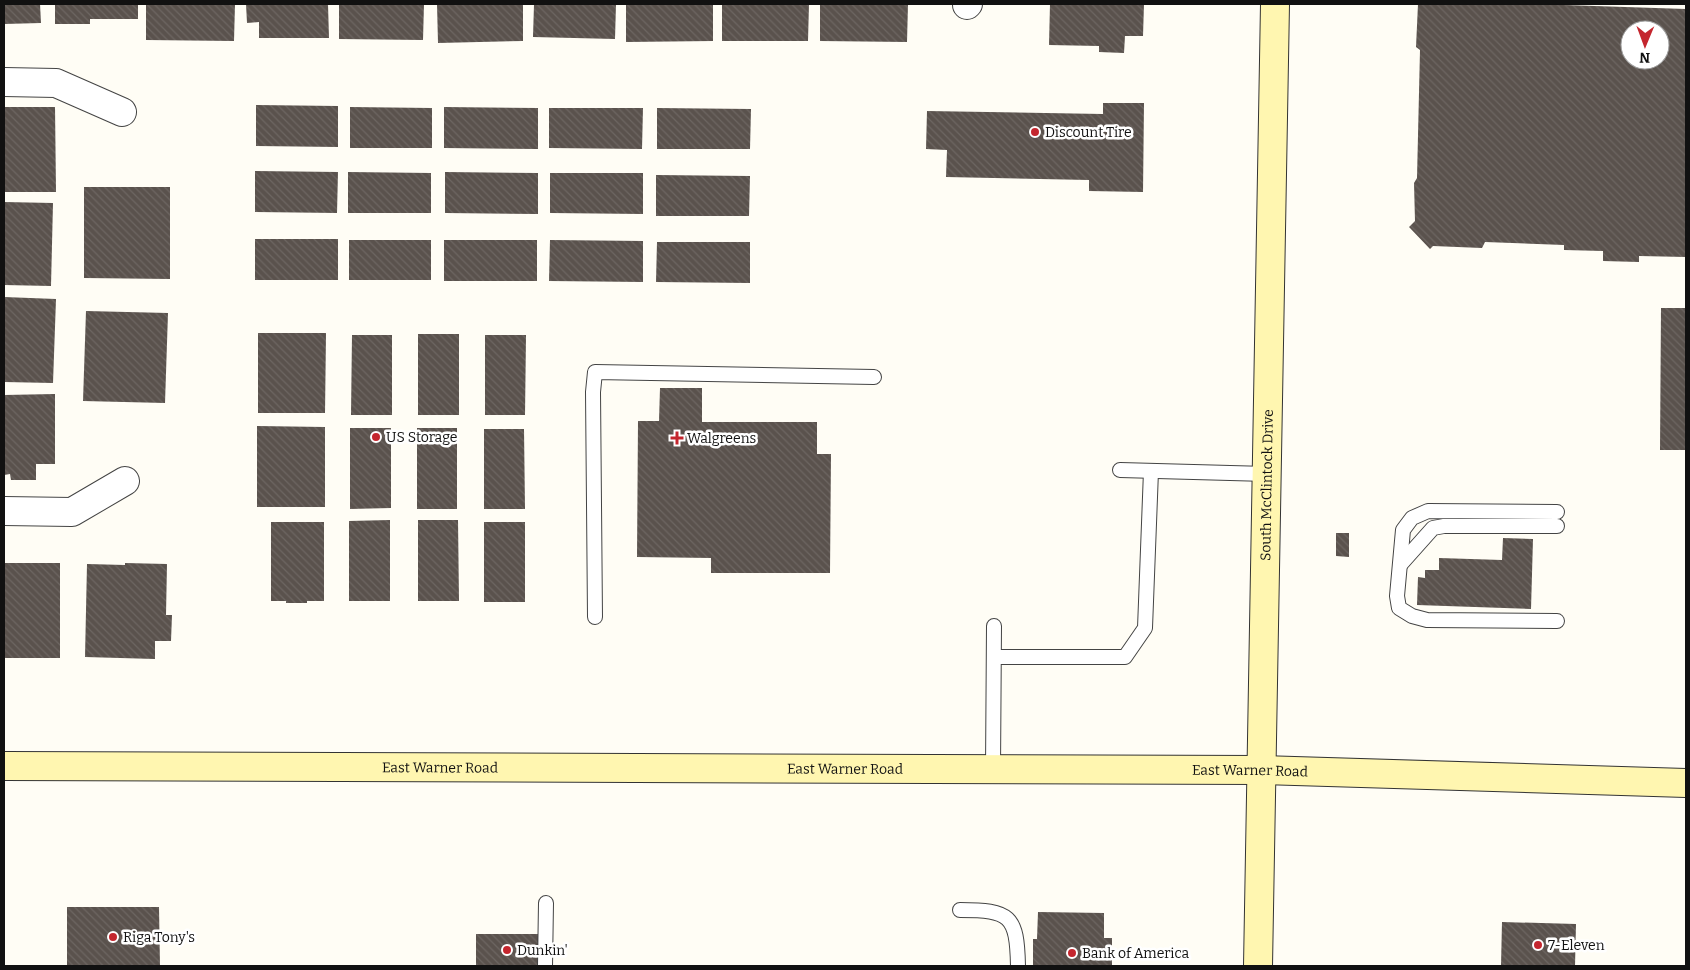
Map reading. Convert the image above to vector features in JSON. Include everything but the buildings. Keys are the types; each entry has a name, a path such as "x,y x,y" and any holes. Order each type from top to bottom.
{"main road":[{"name":"South McClintock Drive","path":"1258,966 1275,4"},
{"name":"East Warner Road","path":"4,766 1262,770 1686,783"}],"street":[{"path":"4,82 56,83 122,112"},
{"path":"4,511 72,512 125,481"}],"lane":[{"path":"595,617 593,392 595,372 874,377"},
{"path":"1120,470 1267,474"},
{"path":"995,657 1125,657 1145,628 1151,471"},
{"path":"1400,565 1434,528 1557,519 1428,511 1417,515 1412,518 1403,530 1397,596 1400,608 1412,616 1427,620 1556,621"},
{"path":"993,769 994,626"},
{"path":"545,966 546,903"},
{"path":"960,910 988,910 1002,914 1013,927 1017,943 1018,966"}],"place":[{"name":"Discount Tire","path":"1035,132"},
{"name":"US Storage","path":"376,437"},
{"name":"Walgreens","path":"677,438"},
{"name":"Riga Tony's","path":"113,937"},
{"name":"7-Eleven","path":"1538,945"},
{"name":"Dunkin'","path":"507,950"},
{"name":"Bank of America","path":"1072,953"}]}
